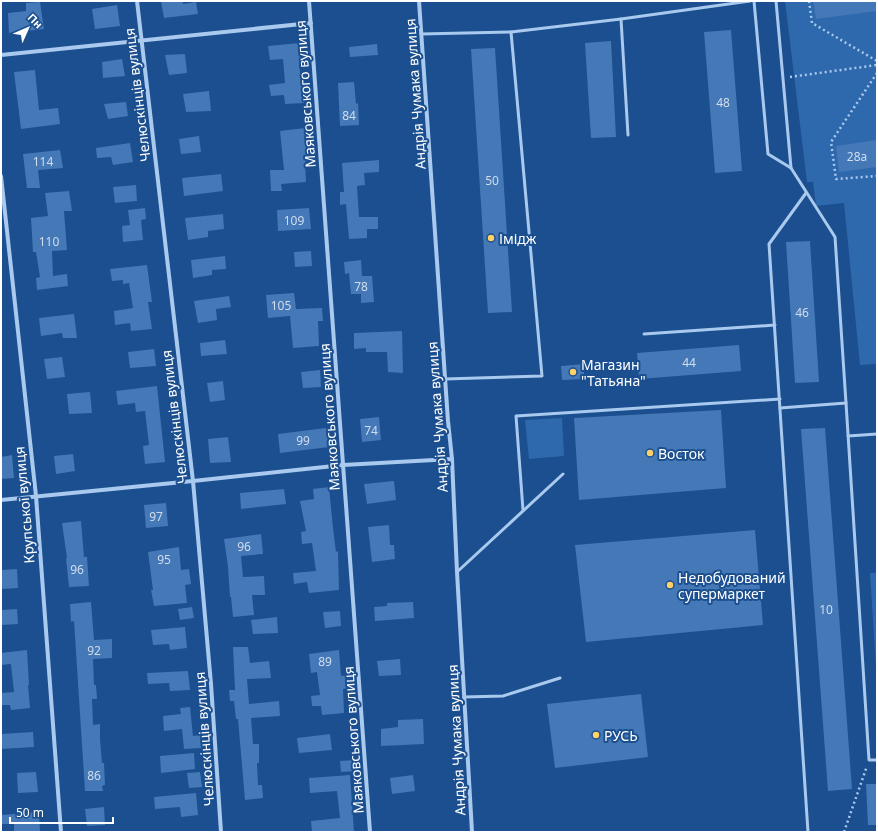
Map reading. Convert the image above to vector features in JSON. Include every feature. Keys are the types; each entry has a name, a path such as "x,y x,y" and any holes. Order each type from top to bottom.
{"street":[{"name":"Челюскінців вулиця","path":"137,1 193,482 211,684 221,832"},
{"name":"Маяковського вулиця","path":"309,1 370,832"},
{"name":"Андрія Чумака вулиця","path":"419,1 445,379 452,459 472,832"},
{"path":"1,55 311,23"},
{"name":"Крупської вулиця","path":"1,176 36,496 61,832"},
{"path":"1,500 193,482 343,465 452,459"}],"lane":[{"path":"422,34 511,32 750,1"},
{"path":"754,1 768,154 791,168"},
{"path":"776,1 791,168 835,237 869,760 877,760"},
{"path":"620,19 628,135"},
{"path":"445,379 542,376 511,32"},
{"path":"806,193 769,244 808,832"},
{"path":"644,334 775,325"},
{"path":"523,510 516,416 780,399"},
{"path":"780,408 846,403"},
{"path":"848,436 877,434"},
{"path":"457,572 563,474"},
{"path":"464,697 503,696 560,678"}],"path":[{"path":"809,1 812,23 877,61"},
{"path":"783,78 877,65"},
{"path":"877,73 831,142 836,179 877,176"},
{"path":"844,832 869,760"}],"shaded area":[{"path":"785,1 877,1 877,364 860,365 844,203 816,206 813,182 807,182"},
{"path":"562,418 564,456 529,459 525,420"},
{"path":"870,573 877,573 877,681"}],"building":[{"path":"161,1 183,1 183,4 196,2 198,14 164,18"},
{"path":"813,1 877,1 877,11 816,19"},
{"path":"40,2 44,29 9,33 8,13 26,11 26,3"},
{"path":"117,5 120,26 95,29 92,9"},
{"path":"731,30 742,171 715,173 704,32"},
{"path":"611,41 616,137 591,138 585,43"},
{"path":"300,43 302,64 299,64 304,103 285,104 284,95 271,96 269,85 285,83 283,59 270,60 268,46"},
{"path":"377,44 378,55 350,57 349,47"},
{"path":"495,48 512,312 488,313 471,49"},
{"path":"185,54 187,73 169,75 165,55"},
{"path":"122,59 125,76 103,78 102,62"},
{"path":"35,70 39,110 58,108 60,124 21,129 14,72"},
{"path":"354,82 356,104 358,103 359,125 340,126 338,83"},
{"path":"209,91 211,111 186,112 183,94"},
{"path":"126,102 128,116 108,119 104,104"},
{"path":"305,128 307,161 305,162 306,182 281,184 282,191 271,191 270,170 284,170 280,131"},
{"path":"199,136 201,152 181,154 179,139"},
{"path":"877,140 877,167 839,172 836,146"},
{"path":"130,143 133,162 113,165 111,157 97,158 96,148"},
{"path":"60,150 63,168 38,170 40,188 27,188 23,154"},
{"path":"379,160 379,172 364,173 365,185 357,186 359,217 378,217 378,229 367,229 367,238 349,239 346,204 340,205 340,192 344,192 342,163"},
{"path":"221,174 223,191 184,196 182,178"},
{"path":"136,185 137,201 115,203 113,187"},
{"path":"69,191 72,211 64,211 67,250 52,251 53,276 67,274 68,286 37,290 36,278 40,277 36,252 33,252 31,218 48,216 45,193"},
{"path":"145,208 146,219 141,220 143,240 123,242 122,226 130,225 128,210"},
{"path":"309,208 311,229 278,231 277,210"},
{"path":"223,214 224,229 208,231 208,237 188,240 185,218"},
{"path":"810,241 819,382 795,383 786,242"},
{"path":"311,251 312,266 295,267 294,252"},
{"path":"225,256 226,269 212,270 212,275 193,278 191,260"},
{"path":"361,260 362,276 372,276 374,302 361,303 361,294 351,294 349,273 345,274 344,262"},
{"path":"147,265 152,302 148,302 152,329 131,331 130,323 115,325 114,311 133,308 129,283 123,284 123,280 112,281 110,269"},
{"path":"294,293 296,309 322,308 323,321 318,321 319,346 293,348 290,316 268,318 266,295"},
{"path":"229,296 231,307 216,309 217,320 198,323 194,301"},
{"path":"74,314 77,338 63,338 62,333 41,336 39,318"},
{"path":"402,331 403,373 388,372 387,352 366,352 366,348 354,349 354,333"},
{"path":"225,340 227,354 201,356 200,343"},
{"path":"739,345 741,371 639,379 637,353"},
{"path":"154,349 156,366 130,368 128,352"},
{"path":"62,357 65,377 47,379 44,359"},
{"name":"Магазин \"Татьяна\"","path":"584,364 584,379 562,380 561,366"},
{"path":"320,370 321,387 303,388 301,372"},
{"path":"223,381 225,400 210,402 207,383"},
{"path":"157,386 165,462 145,464 143,446 149,445 145,411 136,412 135,403 118,405 116,391"},
{"path":"90,392 92,413 69,414 67,394"},
{"name":"Восток","path":"721,410 726,488 579,500 574,418"},
{"path":"379,417 381,440 362,442 360,419"},
{"path":"326,428 329,447 280,453 278,434"},
{"path":"825,428 852,789 828,791 801,429"},
{"path":"228,437 231,462 210,463 208,439"},
{"path":"73,454 75,471 56,474 54,456"},
{"path":"12,455 14,478 1,479 1,457"},
{"path":"394,481 396,500 367,504 364,484"},
{"path":"329,487 336,552 338,551 339,590 309,593 307,582 294,584 293,573 316,571 312,543 302,544 301,532 306,531 300,501 314,499 313,489"},
{"path":"284,489 286,504 241,509 240,493"},
{"path":"166,503 168,526 146,528 144,505"},
{"path":"81,521 84,557 87,557 89,586 69,587 62,523"},
{"path":"389,525 390,545 394,545 395,559 372,562 368,527"},
{"name":"Недобудований супермаркет","path":"755,530 763,625 586,642 575,545"},
{"path":"261,534 263,554 241,556 243,577 264,576 265,595 252,595 254,615 233,617 224,539"},
{"path":"179,547 181,570 189,569 191,584 185,585 187,603 154,606 151,590 153,590 148,552"},
{"path":"17,569 18,588 1,589 1,570"},
{"path":"91,602 94,640 112,639 112,658 93,659 94,685 96,685 97,699 92,699 93,725 100,724 100,739 102,763 104,763 105,785 102,786 103,791 85,791 74,621 71,622 70,604"},
{"path":"413,602 414,618 375,621 374,607 387,606 387,603"},
{"path":"192,607 194,618 180,620 178,609"},
{"path":"17,609 18,624 1,625 1,610"},
{"path":"340,611 341,626 325,628 323,612"},
{"path":"277,617 278,633 253,634 251,620"},
{"path":"185,627 187,648 170,650 169,644 153,645 151,630"},
{"path":"233,647 248,647 250,663 269,661 271,678 247,679 249,704 279,701 280,716 251,718 253,744 259,744 259,763 257,763 258,785 262,785 263,798 245,800 238,719 236,719 234,701 230,701 229,690 235,690"},
{"path":"27,650 30,708 11,710 10,705 1,705 1,693 14,692 11,664 1,665 1,653"},
{"path":"339,650 341,676 350,675 351,688 343,689 344,713 322,715 321,706 312,706 311,696 320,695 317,672 311,673 309,654"},
{"path":"400,659 401,675 379,676 377,661"},
{"path":"188,671 190,690 170,691 169,683 148,684 147,673"},
{"path":"641,694 648,757 555,768 547,704"},
{"path":"190,707 193,736 200,735 202,748 184,749 182,729 164,731 163,716 181,714 180,708"},
{"path":"423,719 424,744 381,746 381,729 398,727 398,720"},
{"path":"33,732 34,747 1,749 1,734"},
{"path":"330,734 332,750 299,753 297,738"},
{"path":"194,753 195,769 161,773 160,756"},
{"path":"355,760 357,771 341,772 340,761"},
{"path":"36,772 38,792 18,793 17,773"},
{"path":"200,772 202,787 189,788 187,773"},
{"path":"350,775 354,832 312,832 311,821 340,818 337,791 310,793 309,778"},
{"path":"413,775 415,791 392,794 390,778"},
{"path":"866,784 877,784 877,825 868,825"},
{"path":"196,793 198,815 181,817 180,807 155,809 154,797"},
{"path":"104,807 105,825 87,826 85,809"},
{"path":"39,812 40,832 14,832 14,824 1,824 1,815"}],"place":[{"name":"Імідж","path":"491,238"},
{"name":"Магазин \"Татьяна\"","path":"573,372"},
{"name":"Восток","path":"650,453"},
{"name":"Недобудований супермаркет","path":"670,585"},
{"name":"РУСЬ","path":"596,735"}]}
